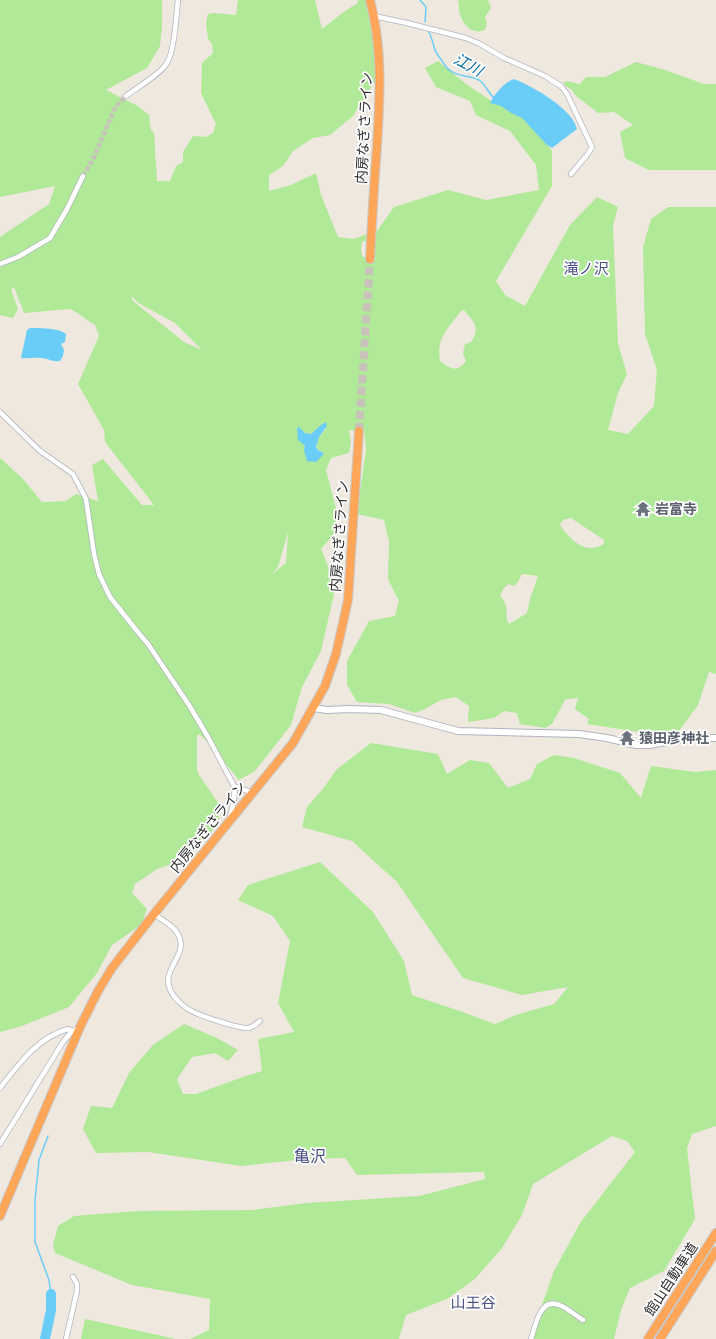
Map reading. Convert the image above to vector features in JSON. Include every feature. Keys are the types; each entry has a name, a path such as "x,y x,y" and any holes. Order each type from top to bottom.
{"highway":[{"name":"内房なぎさライン","path":"370,0 379,48 381,80 370,259"},
{"name":"内房なぎさライン","path":"0,1216 80,1027 98,991 112,968 154,914 293,744 325,686 336,654 348,600 359,431"},
{"name":"館山自動車道","path":"648,1339 716,1233"},
{"name":"館山自動車道","path":"660,1339 716,1251"}],"street":[{"path":"126,96 156,74 166,64 172,45 178,0"},
{"path":"374,16 466,38 480,44 504,58 545,76 561,86 567,94 592,147 571,174"},
{"path":"0,264 18,257 50,238 67,209 83,176"},
{"path":"0,412 40,451 73,474 86,499 94,554 99,574 110,597 148,644 189,705 234,786 235,791 227,824"},
{"path":"313,708 327,710 381,710 408,716 458,731 579,734 607,738 636,745 650,745 687,738 716,738"},
{"path":"234,786 253,793"},
{"path":"154,914 174,929 181,940 180,949 168,980 169,987 180,1003 189,1010 232,1026 248,1028 254,1026 260,1021"},
{"path":"0,1144 63,1042 72,1031 80,1027"},
{"path":"0,1088 27,1054 59,1031 68,1029 72,1031"},
{"path":"66,1339 77,1291 77,1284 73,1277"},
{"path":"531,1339 538,1317 542,1310 553,1304 561,1306 583,1320"}],"green space":[{"path":"0,0 162,0 160,46 147,68 106,90 138,106 149,115 151,131 154,132 157,181 170,181 176,166 183,162 183,152 193,136 206,137 213,133 216,124 201,93 202,63 213,53 212,44 208,39 206,23 208,14 214,13 236,15 238,0 315,0 322,29 343,12 357,4 358,0 365,0 370,19 377,78 353,116 330,135 313,138 293,151 283,166 269,175 269,191 291,185 316,173 321,195 338,237 354,239 367,234 368,240 362,242 361,251 363,257 372,257 375,234 394,207 448,190 486,200 539,190 536,165 510,131 476,115 470,101 436,87 425,68 438,61 466,84 490,100 530,120 552,151 552,186 496,281 505,295 525,306 570,225 597,197 618,207 613,226 618,344 627,374 618,393 608,430 628,434 654,406 657,370 645,334 643,247 651,219 668,207 716,207 716,674 709,672 698,705 679,731 645,733 587,724 589,719 575,709 578,698 565,700 552,724 545,728 520,724 517,713 504,711 494,718 468,722 469,706 456,697 441,700 415,713 389,704 357,702 347,685 347,661 369,621 395,616 399,601 388,579 389,542 384,520 357,514 366,450 364,430 349,430 351,442 349,453 331,458 326,470 337,512 334,534 321,549 336,585 321,651 302,687 291,725 255,771 239,780 207,741 199,734 197,737 197,770 221,807 217,826 178,862 157,869 135,884 132,893 147,909 141,925 112,945 97,973 69,1007 22,1026 0,1032 0,458 23,479 42,502 66,501 76,494 98,501 92,465 103,459 142,505 154,505 105,442 104,430 78,384 99,336 95,325 71,309 24,313 14,287 11,290 18,309 13,318 0,315 0,237 49,204 55,186 0,197","holes":["131,296 140,304 175,323 202,350 184,342 133,301","464,310 474,322 476,328 476,332 470,343 465,344 463,353 466,361 463,365 457,368 451,368 440,361 439,353 441,339 461,311","324,423 326,429 317,441 318,450 322,452 304,450 305,446 297,430 299,427 305,433 311,434","571,518 604,540 604,544 590,548 579,545 560,525 563,520","288,532 286,563 272,574 278,567","522,574 538,576 527,613 509,624 507,620 506,605 500,595 504,588 509,584 514,586"]},
{"path":"457,0 488,0 491,8 485,17 487,23 485,30 473,31 465,24 460,13 459,2"},
{"path":"636,62 665,70 704,84 716,84 716,170 649,170 625,158 620,132 633,125 614,112 598,113 576,96 572,90 564,85 565,81 580,84 586,77 605,77"},
{"path":"371,743 438,754 447,774 470,760 489,763 508,788 530,779 537,764 554,755 574,758 620,773 641,798 651,766 695,772 716,770 716,1126 692,1134 687,1148 695,1219 664,1271 630,1288 621,1310 614,1339 530,1339 554,1271 580,1223 635,1152 627,1141 612,1136 533,1184 522,1215 502,1248 475,1279 447,1299 406,1315 399,1339 190,1339 209,1330 210,1299 132,1285 55,1253 53,1245 58,1226 74,1216 138,1211 253,1210 306,1203 419,1196 485,1179 484,1172 357,1175 345,1158 306,1159 241,1166 148,1152 96,1153 83,1129 91,1106 112,1108 129,1073 153,1045 184,1024 215,1037 238,1050 228,1061 215,1053 192,1057 177,1079 183,1094 196,1094 262,1071 258,1039 294,1032 278,1003 290,941 273,916 238,900 248,885 320,862 373,912 404,961 412,995 495,1024 516,1015 554,1004 568,987 522,995 463,978 397,882 352,841 302,827 307,807 322,790 337,769"},
{"path":"85,1319 176,1339 81,1339"}],"water":[{"path":"514,79 531,87 560,106 574,121 577,129 552,148 546,144 522,118 501,106 490,103 503,86"},
{"path":"30,328 54,329 66,334 65,342 61,344 64,350 60,361 38,358 21,358 27,330"},
{"path":"326,422 327,426 319,437 316,447 324,454 316,462 307,461 304,450 305,446 298,440 297,428 299,427 305,433 311,434"}],"waterway":[{"name":"江川","path":"420,0 426,7 425,22"},
{"name":"江川","path":"429,32 436,52 450,71 479,80 493,97 495,97"},
{"path":"48,1136 39,1160 35,1200 35,1242 49,1280 51,1294"},
{"path":"45,1339 51,1310 51,1294"}],"tunnel":[{"path":"83,176 94,157 115,108 126,96"},
{"path":"359,431 370,259"}],"place":[{"name":"岩富寺","path":"643,509"},
{"name":"猿田彦神社","path":"627,738"}],"district":[{"name":"滝ノ沢","path":"586,269"},
{"name":"亀沢","path":"310,1156"},
{"name":"山王谷","path":"473,1303"}]}
